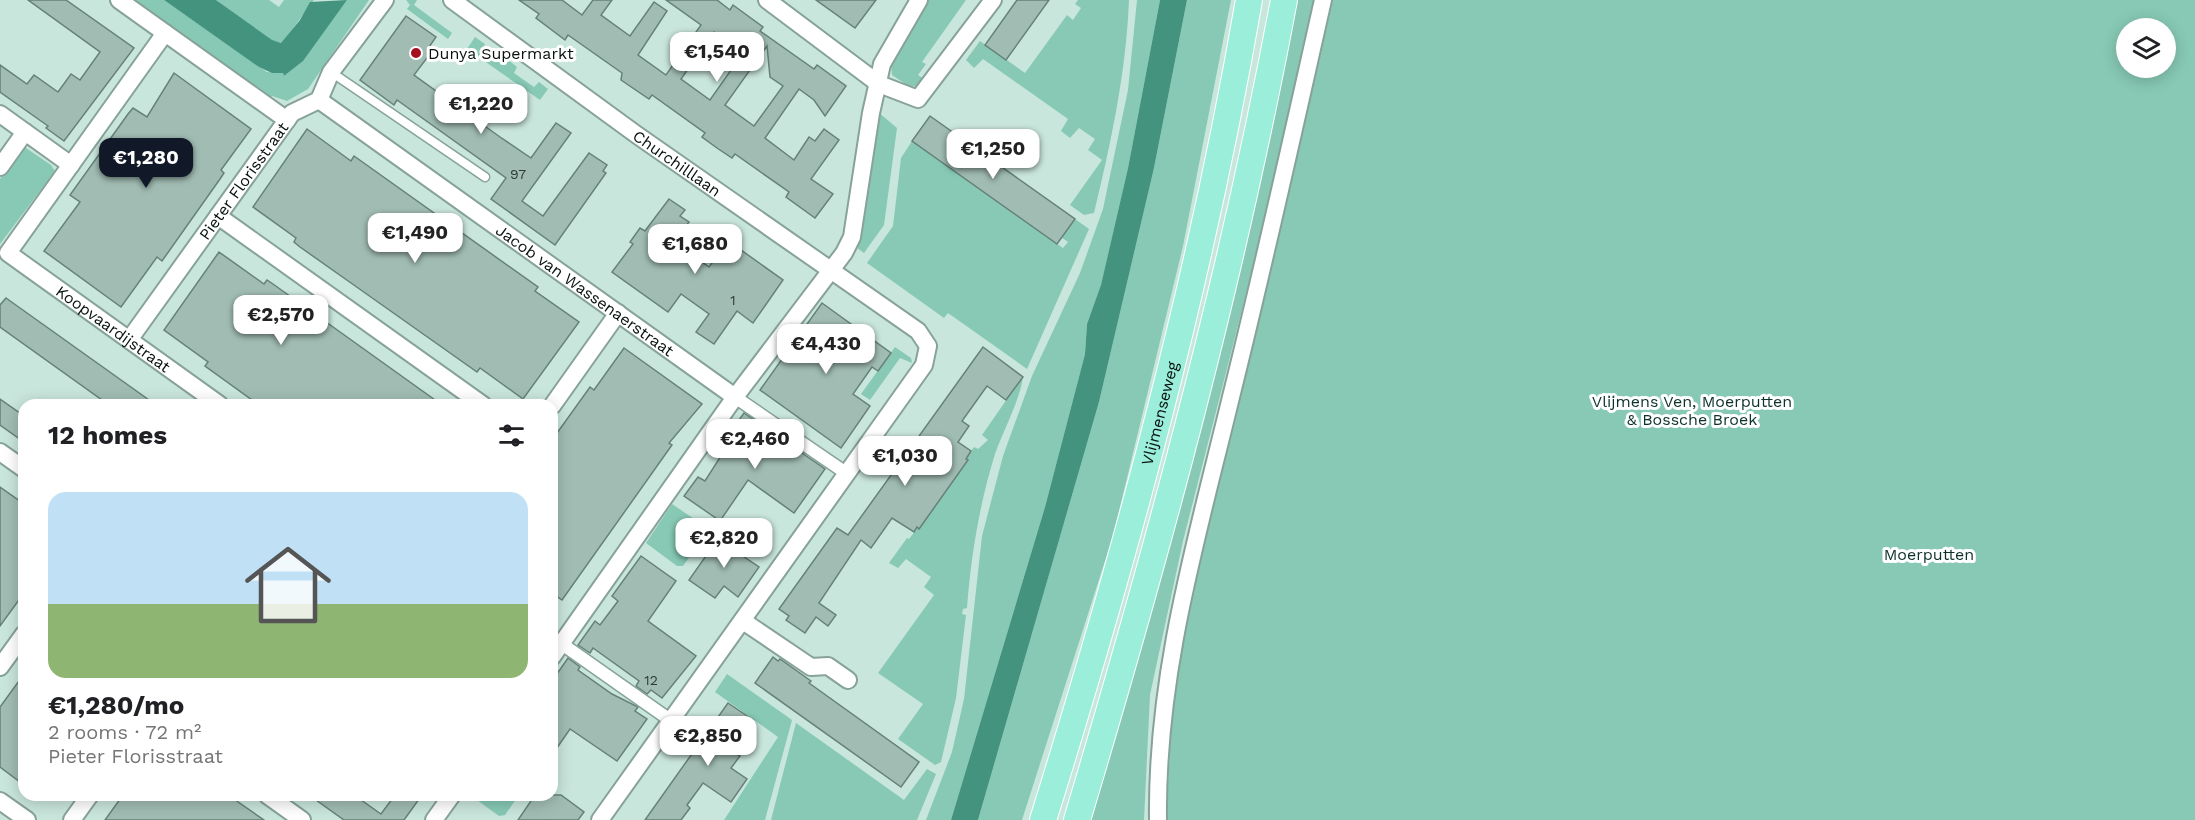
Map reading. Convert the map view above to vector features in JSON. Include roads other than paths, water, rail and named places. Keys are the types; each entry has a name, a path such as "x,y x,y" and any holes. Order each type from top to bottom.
{"main road":[{"name":"Vlijmenseweg","path":"1043,820 1098,642 1168,383 1211,199 1249,0"},
{"name":"Vlijmenseweg","path":"1077,820 1133,636 1203,371 1239,218 1284,0"}],"street":[{"path":"119,0 287,120"},
{"path":"319,100 331,72 385,0"},
{"name":"Churchilllaan","path":"452,0 637,135 831,268 918,331 928,346 924,365 846,473"},
{"path":"767,0 879,84 918,99 993,0"},
{"path":"558,650 735,397 844,253 852,237 871,112 882,64 919,0"},
{"path":"1158,820 1157,774 1162,708 1174,631 1251,317 1323,0"},
{"path":"0,114 71,165 165,33"},
{"name":"Pieter Florisstraat","path":"129,340 292,113 319,100"},
{"name":"Jacob van Wassenaerstraat","path":"319,100 735,397"},
{"path":"0,167 25,132"},
{"name":"Koopvaardijstraat","path":"71,165 8,253 212,399"},
{"path":"218,216 475,399"},
{"path":"557,399 618,313"},
{"path":"600,820 846,473 735,397"},
{"path":"0,452 18,465"},
{"path":"743,621 812,667 828,666 848,680"},
{"path":"0,668 18,642"},
{"path":"558,652 670,720"},
{"path":"0,801 27,820"},
{"path":"72,820 86,801"},
{"path":"278,801 302,820"},
{"path":"434,820 448,801"}],"lane":[{"path":"331,72 485,177"}],"place":[{"name":"Dunya Supermarkt","path":"416,53"}],"park label":[{"name":"Vlijmens Ven, Moerputten & Bossche Broek","path":"1692,410"},
{"name":"Moerputten","path":"1929,554"}]}
